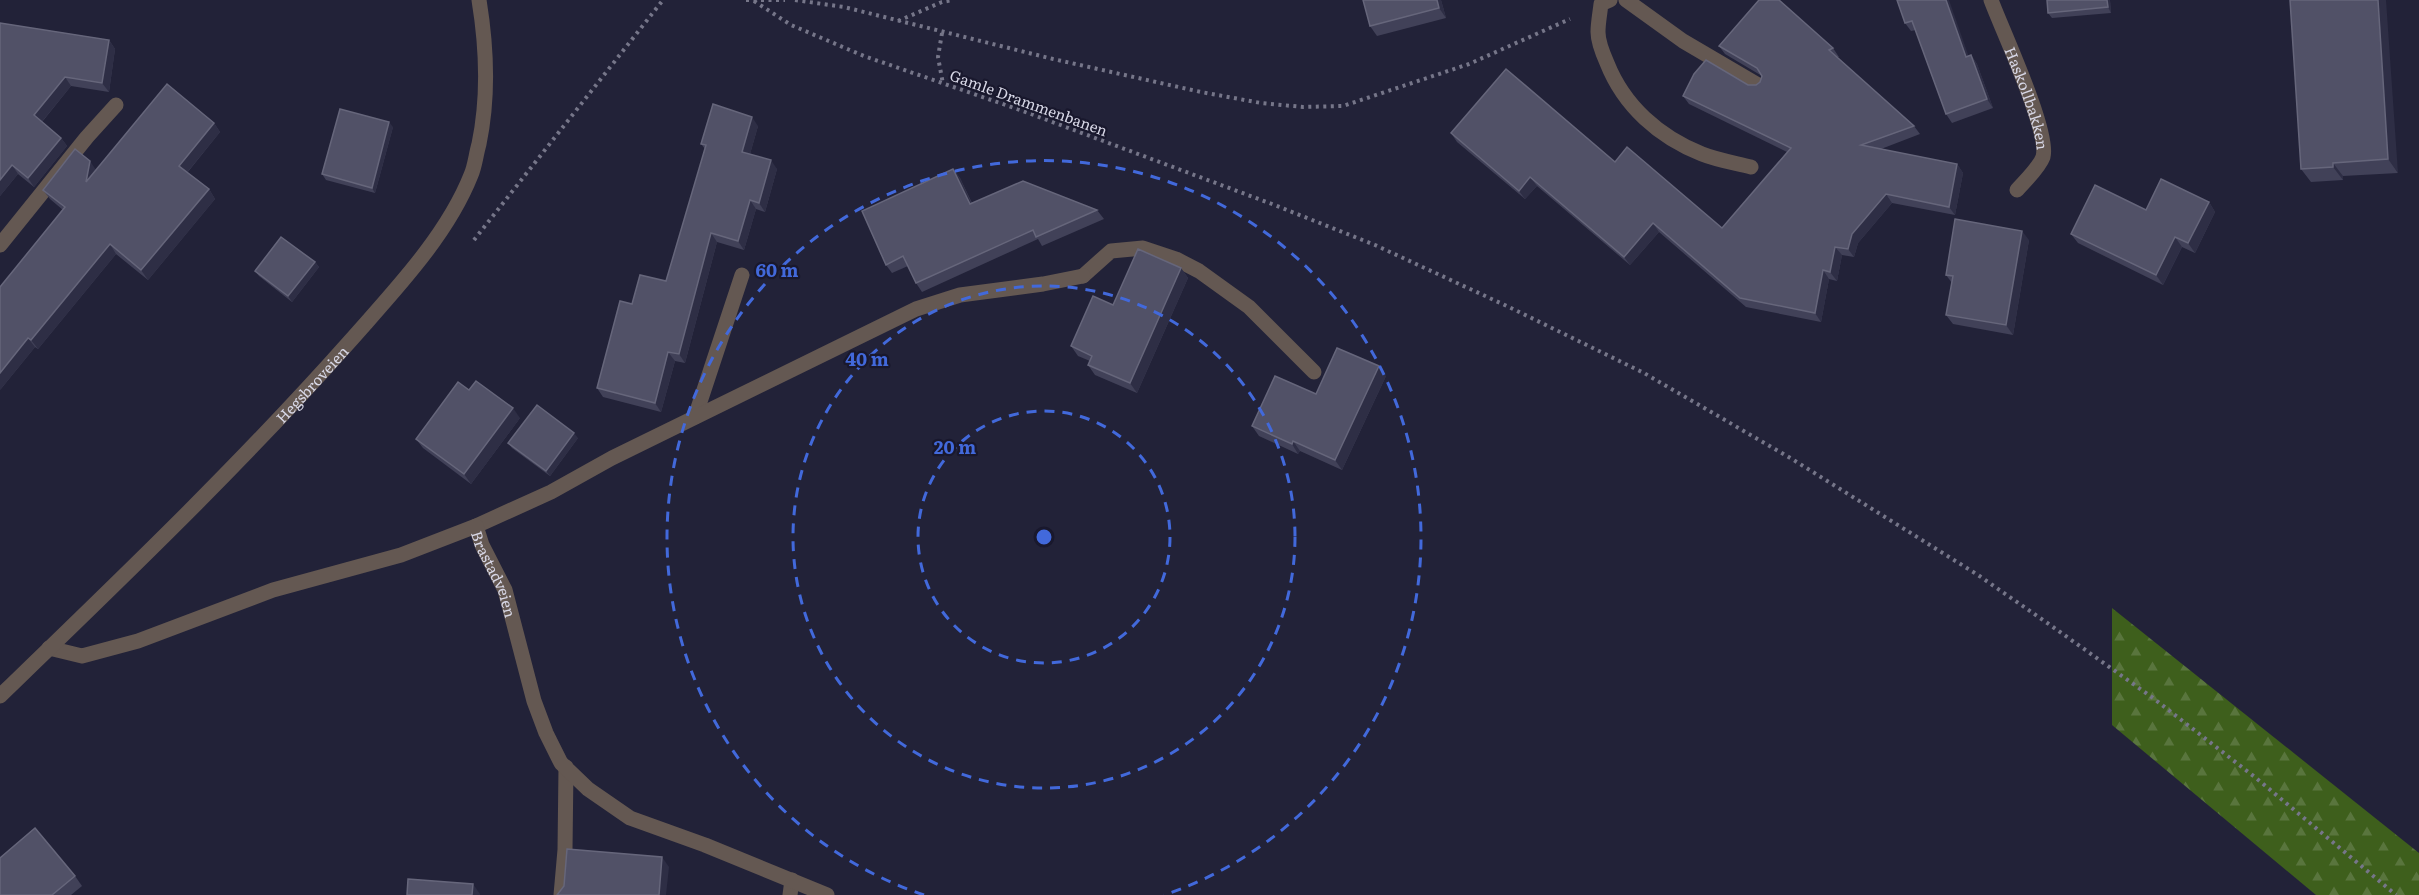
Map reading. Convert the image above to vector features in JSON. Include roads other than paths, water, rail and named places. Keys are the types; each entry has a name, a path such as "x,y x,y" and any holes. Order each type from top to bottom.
{"street":[{"name":"Hegsbroveien","path":"0,696 147,552 316,378 402,282 436,237 459,201 472,174 483,123 487,90 485,46 479,0"},
{"path":"1626,0 1683,41 1758,85"},
{"name":"Haskollbakken","path":"1991,0 2031,100 2044,140 2042,159 2017,190"},
{"path":"1605,2 1598,34 1604,54 1620,89 1643,118 1661,133 1702,154 1751,167"},
{"path":"0,245 87,136 116,105"},
{"path":"476,526 551,492 695,417 916,309 960,294 1044,284 1083,276 1111,252 1143,248 1176,259 1199,272 1249,307 1314,372"},
{"path":"695,417 742,275"},
{"name":"Brastadveien","path":"49,648 82,656 138,641 273,590 401,555 476,526 482,545 505,590 534,701 561,763 588,789 630,818 791,888 826,895"},
{"path":"561,895 565,850 566,767"}]}
